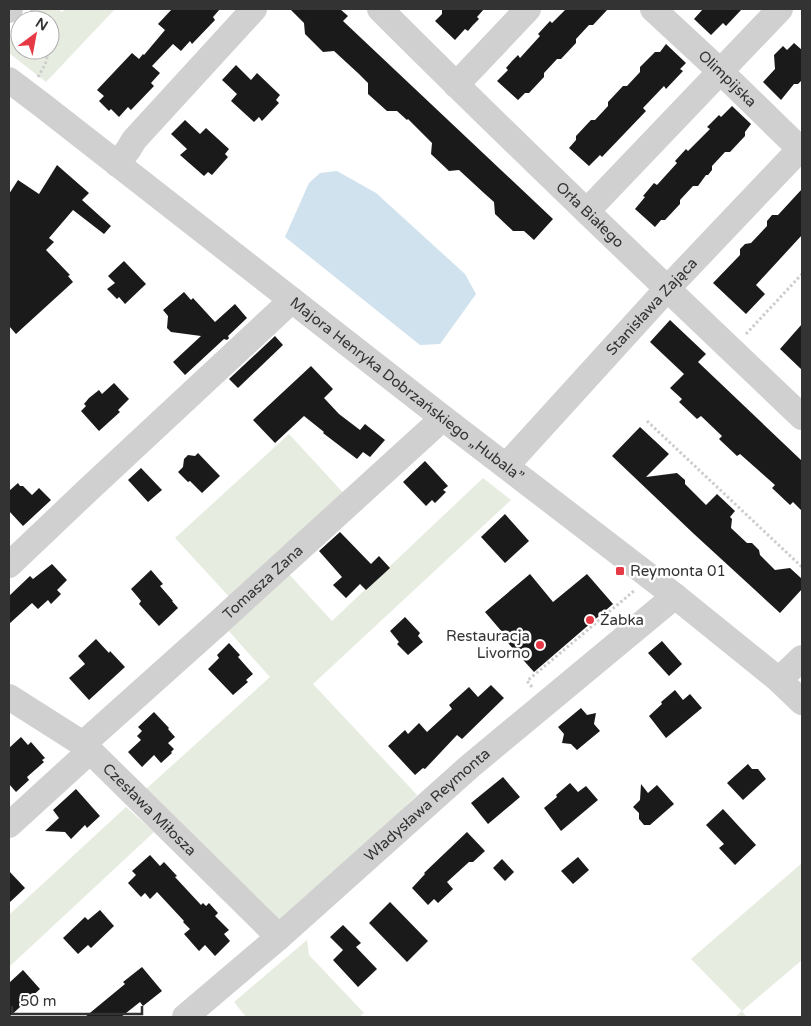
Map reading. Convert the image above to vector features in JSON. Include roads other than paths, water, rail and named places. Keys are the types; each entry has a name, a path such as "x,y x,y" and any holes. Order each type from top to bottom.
{"street":[{"path":"117,164 134,140 254,9"},
{"name":"Orła Białego","path":"380,9 456,85 802,417"},
{"path":"456,85 528,9"},
{"name":"Olimpijska","path":"653,9 801,150"},
{"path":"587,211 780,9"},
{"name":"Majora Henryka Dobrzańskiego „Hubala”","path":"9,80 675,596 779,680 802,702"},
{"name":"Stanisława Zająca","path":"506,466 667,289 801,150"},
{"path":"9,565 292,300"},
{"name":"Tomasza Zana","path":"9,824 86,747 217,624 443,418"},
{"name":"Władysława Reymonta","path":"185,1017 279,938 469,767 675,596"},
{"path":"779,680 802,658"},
{"name":"Czesława Miłosza","path":"9,697 86,747 279,938"}],"water":[{"path":"337,171 376,193 465,274 476,294 440,344 420,345 285,237 309,183 320,173"}],"place":[{"name":"Reymonta 01","path":"620,571"},
{"name":"Żabka","path":"590,620"},
{"name":"Restauracja Livorno","path":"540,645"}]}
